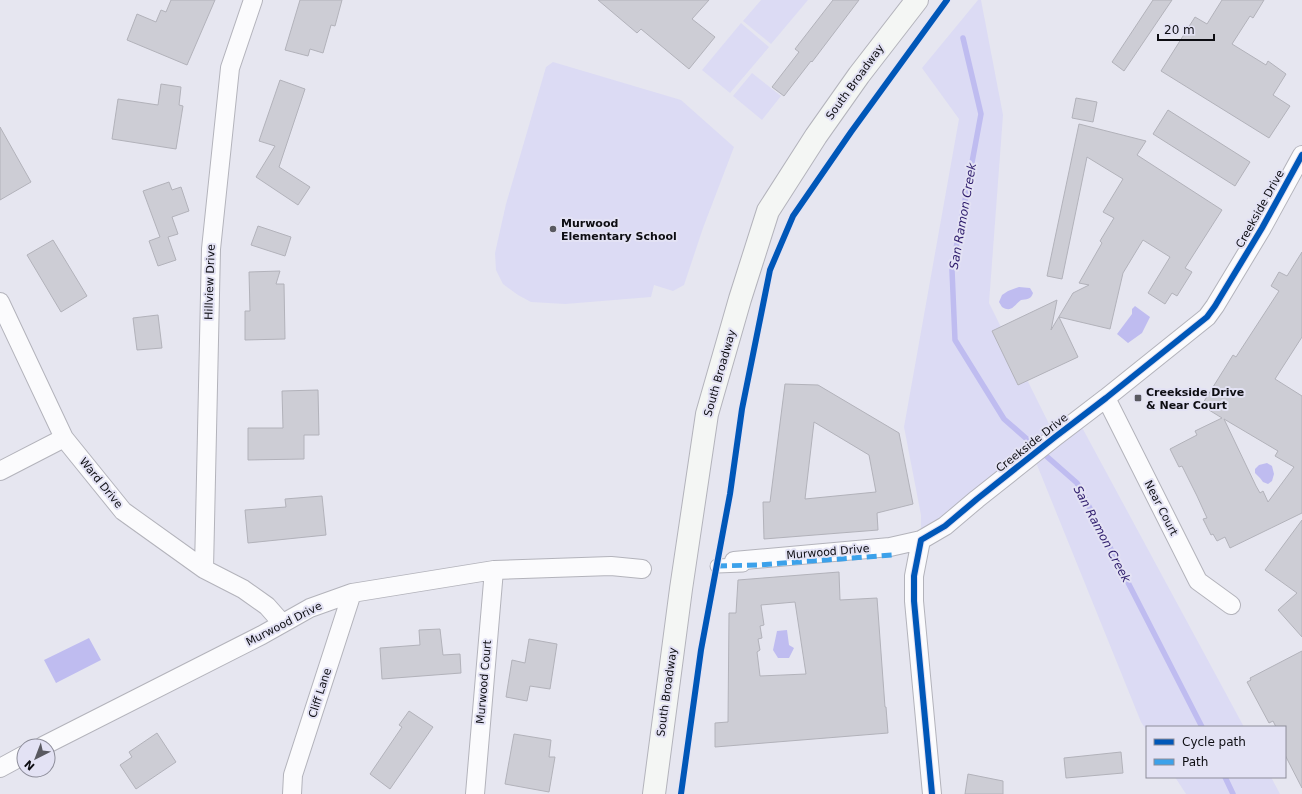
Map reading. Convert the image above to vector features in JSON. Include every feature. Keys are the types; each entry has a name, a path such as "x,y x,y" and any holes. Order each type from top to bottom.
{"main road":[{"name":"South Broadway","path":"654,794 681,589 707,414 740,299 768,211 859,75 917,0"}],"street":[{"name":"Hillview Drive","path":"204,568 211,249 230,68 253,0"},
{"name":"Creekside Drive","path":"921,540 945,526 1207,317 1262,228 1302,155"},
{"name":"Ward Drive","path":"0,302 64,438 123,511 204,568 243,589 267,606 282,624"},
{"name":"Near Court","path":"1106,398 1198,581 1231,605"},
{"path":"0,471 64,438"},
{"path":"921,540 914,576 914,601 932,794"},
{"name":"Murwood Drive","path":"726,563 754,558 890,547 921,540"},
{"path":"726,563 757,565 893,555"},
{"name":"Murwood Drive","path":"56,739 282,624 310,608 352,593 494,570 611,566 642,569"},
{"name":"Murwood Court","path":"475,794 494,570"},
{"name":"Cliff Lane","path":"292,794 293,776 352,593"},
{"path":"0,768 16,759"}],"shaded area":[{"path":"761,0 808,0 771,44 743,21"},
{"path":"978,0 981,0 1003,115 989,303 1055,436 1078,420 1243,726 1146,726 1146,730 1141,722 1033,455 921,540 921,515 904,427 959,119 922,68"},
{"path":"741,23 769,47 730,93 702,70"},
{"path":"553,62 681,100 734,147 703,228 684,285 673,291 654,285 651,297 565,304 531,302 503,284 496,270 495,253 506,204 546,67"},
{"path":"752,73 781,96 762,120 733,96"},
{"path":"1176,778 1272,778 1280,794 1186,794"}],"water":[{"path":"1019,287 1030,288 1033,293 1031,297 1021,300 1011,309 1005,309 1002,307 999,302 1002,295"},
{"path":"1135,306 1150,317 1142,333 1128,343 1117,334 1132,314 1132,309"},
{"path":"1267,463 1272,466 1274,474 1272,481 1268,484 1263,482 1255,473 1255,469 1259,465"},
{"path":"787,630 789,645 794,648 789,658 778,658 773,650 777,631"},
{"path":"89,638 101,660 56,683 44,660"}],"building":[{"path":"171,0 215,0 187,65 127,40 137,14 156,22 161,10 166,12"},
{"path":"300,0 342,0 335,26 331,25 323,53 310,49 308,56 285,50"},
{"path":"598,0 709,0 692,19 715,37 689,69 641,29 637,33"},
{"path":"833,0 859,0 784,96 772,87 799,52 795,49"},
{"path":"1153,0 1172,0 1124,71 1112,62"},
{"path":"1222,0 1264,0 1253,18 1250,16 1232,44 1266,65 1268,61 1286,74 1273,95 1290,106 1269,138 1161,71 1195,17 1207,24"},
{"path":"280,80 305,89 279,167 310,187 298,205 256,177 275,146 259,141"},
{"path":"161,84 181,87 179,105 183,106 176,149 112,139 118,99 158,105"},
{"path":"1076,98 1097,102 1093,122 1072,118"},
{"path":"1168,110 1250,162 1235,186 1153,134"},
{"path":"1079,124 1146,141 1137,155 1222,210 1185,268 1192,272 1177,296 1172,293 1165,304 1148,293 1170,257 1143,240 1123,273 1110,329 1059,317 1078,357 1018,385 992,331 1057,300 1051,330 1073,293 1089,285 1079,283 1102,243 1100,241 1114,218 1103,212 1123,179 1087,157 1062,279 1047,276"},
{"path":"0,127 31,182 0,200"},
{"path":"169,182 172,190 181,187 189,211 172,217 178,234 168,237 176,260 158,266 149,241 160,237 143,191"},
{"path":"258,226 291,237 285,256 251,245"},
{"path":"53,240 87,296 61,312 27,255"},
{"path":"1302,252 1302,337 1275,379 1302,396 1302,513 1230,548 1225,537 1217,541 1213,534 1211,535 1203,519 1207,518 1197,496 1182,466 1179,467 1170,449 1197,435 1195,431 1222,418 1209,410 1211,408 1203,403 1233,355 1236,357 1279,291 1271,286 1279,272 1287,276","holes":["1224,419 1278,451 1275,456 1294,467 1268,502 1263,491 1260,493 1256,486"]},
{"path":"280,271 276,284 284,284 285,339 245,340 245,311 250,311 249,272"},
{"path":"158,315 162,348 137,350 133,318"},
{"path":"785,384 818,385 899,433 913,504 877,513 878,530 764,539 763,502 770,502","holes":["814,422 869,455 876,492 805,499"]},
{"path":"318,390 319,435 304,435 304,459 248,460 248,428 283,428 282,391"},
{"path":"322,496 326,535 248,543 245,510 286,507 285,499"},
{"path":"1302,520 1302,637 1278,610 1297,593 1265,570"},
{"path":"839,572 840,600 877,598 888,733 715,747 715,723 728,722 729,613 736,613 738,580","holes":["795,602 806,674 760,676 757,652 760,650 758,639 762,638 760,626 764,625 761,605"]},
{"path":"440,629 443,655 460,654 461,673 382,679 380,648 420,645 419,630"},
{"path":"529,639 557,644 550,689 530,686 527,701 506,697 512,660 525,663"},
{"path":"1302,651 1302,788 1286,757 1286,726 1276,726 1273,721 1269,723 1247,682 1251,680 1250,678"},
{"path":"409,711 433,727 390,789 370,774 402,727 399,725"},
{"path":"157,733 176,762 136,789 120,765 132,757 129,752"},
{"path":"514,734 551,740 549,757 555,757 549,792 505,784"},
{"path":"1121,752 1123,773 1066,778 1064,758"},
{"path":"968,774 1003,781 1003,794 965,794"}],"waterway":[{"name":"San Ramon Creek","path":"963,38 981,114 952,270 955,340 1004,419 1077,483 1201,726"},
{"name":"San Ramon Creek","path":"1225,778 1233,794"}],"marked path":[{"path":"717,566 757,565 893,555"}],"cycle path":[{"path":"681,794 701,650 730,494 742,409 770,270 793,216 851,132 947,0"},
{"path":"932,794 914,601 914,576 921,540 945,526 1207,317 1262,228 1302,155"}],"place":[{"name":"Murwood Elementary School","path":"553,229"},
{"name":"Creekside Drive & Near Court","path":"1138,398"}]}
